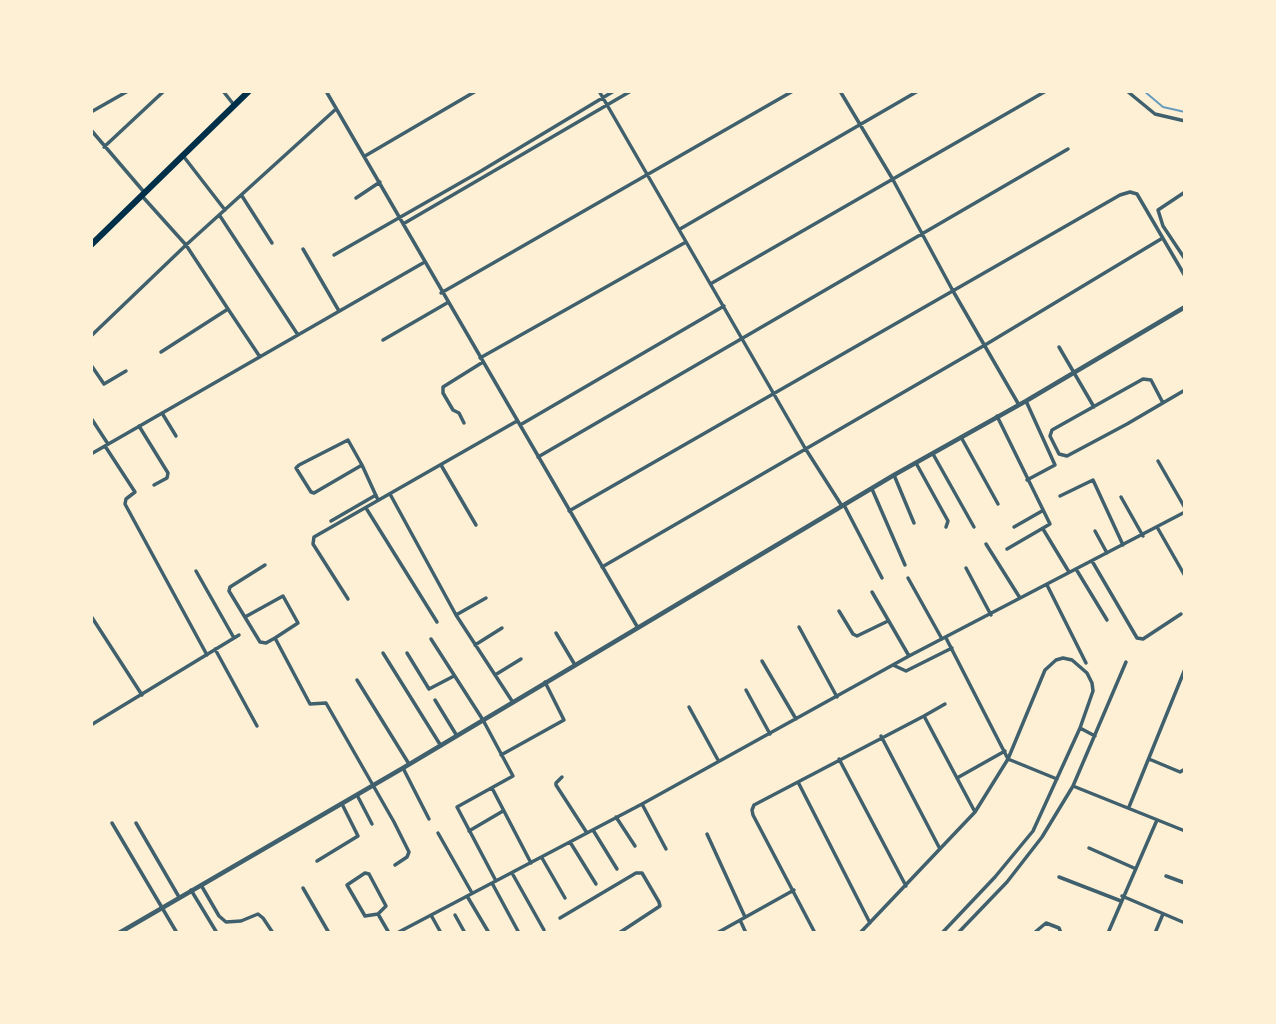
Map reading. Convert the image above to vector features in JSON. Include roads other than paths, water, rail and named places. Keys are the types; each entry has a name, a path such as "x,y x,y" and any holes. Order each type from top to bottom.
{"main road":[{"path":"91,245 249,91"}],"street":[{"path":"91,112 128,91"},
{"path":"104,147 164,91"},
{"path":"223,91 234,105"},
{"path":"332,91 326,92 638,628"},
{"path":"365,156 476,91"},
{"path":"600,91 805,448 843,506 882,578"},
{"path":"334,255 614,91"},
{"path":"403,224 631,91"},
{"path":"441,293 793,91"},
{"path":"840,91 1019,405"},
{"path":"680,229 918,91"},
{"path":"712,283 1046,91"},
{"path":"1127,91 1156,114 1185,121"},
{"path":"91,336 186,245 336,109"},
{"path":"91,130 186,245 260,357"},
{"path":"523,146 526,152"},
{"path":"538,457 1068,149"},
{"path":"183,155 225,210"},
{"path":"481,171 485,177"},
{"path":"356,198 380,182"},
{"path":"569,511 1120,195 1130,192 1137,194 1185,276"},
{"path":"1185,192 1160,207 1158,214 1185,259"},
{"path":"242,196 272,243"},
{"path":"220,216 298,335"},
{"path":"602,566 985,345 1161,239"},
{"path":"464,423 443,393 443,387 447,383 686,242"},
{"path":"303,248 339,311"},
{"path":"91,454 424,262"},
{"path":"383,340 447,303"},
{"path":"348,600 313,544 313,539 724,306"},
{"path":"119,933 403,768 894,475 1185,307"},
{"path":"161,352 228,309"},
{"path":"1059,347 1094,407"},
{"path":"91,365 105,385 126,371"},
{"path":"1163,403 1149,379 1133,384 1050,432 1059,454 1063,456 1127,424 1163,403 1185,390"},
{"path":"1026,401 1055,465 1027,480"},
{"path":"162,413 176,436"},
{"path":"997,416 1050,524 1007,549"},
{"path":"91,418 135,492 126,499 125,504 207,654"},
{"path":"139,426 168,473 167,478 154,485"},
{"path":"961,437 998,504"},
{"path":"362,465 314,494 296,468 348,440 362,465 379,500"},
{"path":"933,454 974,527"},
{"path":"400,932 642,804 909,656 1184,513 1158,461"},
{"path":"916,463 948,521 946,527"},
{"path":"441,465 476,525"},
{"path":"894,475 914,523"},
{"path":"1060,496 1093,480 1124,545"},
{"path":"872,489 905,565"},
{"path":"390,494 456,615 512,701"},
{"path":"331,521 376,495"},
{"path":"1121,497 1143,536"},
{"path":"366,508 437,622"},
{"path":"1014,527 1042,511"},
{"path":"1157,527 1185,576"},
{"path":"1043,529 1070,573"},
{"path":"1095,531 1107,552"},
{"path":"986,544 1020,598"},
{"path":"1092,561 1137,638 1143,639 1181,614"},
{"path":"244,617 282,596 298,623 266,643 260,642 244,617 229,588 265,565"},
{"path":"966,568 991,615"},
{"path":"1076,569 1107,620"},
{"path":"196,570 234,638"},
{"path":"908,578 952,648 1008,759 1057,779"},
{"path":"1047,585 1086,663"},
{"path":"872,592 909,656"},
{"path":"456,615 486,598"},
{"path":"839,611 857,636 888,621"},
{"path":"91,617 142,695"},
{"path":"799,627 837,697"},
{"path":"475,645 502,628"},
{"path":"556,633 575,665"},
{"path":"91,724 239,635"},
{"path":"275,638 310,704 326,703 409,852 407,857 395,865"},
{"path":"431,639 483,720 513,776 457,805 519,933"},
{"path":"893,665 906,671 952,648"},
{"path":"215,649 257,726"},
{"path":"383,653 440,746"},
{"path":"407,653 429,690 454,676"},
{"path":"495,675 521,659"},
{"path":"860,933 975,812 1008,759 1045,670 1056,660 1072,660 1083,668 1092,683 1093,691 1080,729 1033,831 995,877 942,933"},
{"path":"762,661 796,719"},
{"path":"958,933 1007,883 1042,838 1073,786 1126,663"},
{"path":"1129,807 1185,670"},
{"path":"356,680 409,764"},
{"path":"501,755 564,720 545,682"},
{"path":"746,690 770,734"},
{"path":"435,700 457,736"},
{"path":"815,933 752,810 754,805 945,704"},
{"path":"689,707 718,760"},
{"path":"924,716 975,812"},
{"path":"1080,729 1095,736"},
{"path":"881,736 941,850"},
{"path":"957,778 1005,751"},
{"path":"839,759 906,886"},
{"path":"1149,759 1180,772 1185,769"},
{"path":"403,768 429,819"},
{"path":"562,777 556,785 587,833"},
{"path":"798,782 870,923"},
{"path":"1073,786 1185,831"},
{"path":"492,788 531,863"},
{"path":"356,794 372,824"},
{"path":"317,860 358,836 341,802"},
{"path":"642,804 666,849"},
{"path":"469,831 504,811"},
{"path":"616,817 635,846"},
{"path":"1108,933 1157,820"},
{"path":"112,823 177,933"},
{"path":"136,823 179,897"},
{"path":"593,830 617,869"},
{"path":"1033,831 1042,838"},
{"path":"438,833 489,933"},
{"path":"707,835 745,917"},
{"path":"570,842 596,884"},
{"path":"1088,848 1134,868"},
{"path":"542,858 565,898"},
{"path":"368,873 386,906 378,914 364,916 347,886 348,883 368,873"},
{"path":"512,873 544,930"},
{"path":"560,918 636,873 642,873 660,906 619,933"},
{"path":"1166,876 1185,883"},
{"path":"1059,877 1185,923"},
{"path":"201,884 219,916 226,922 241,921 258,914 273,933"},
{"path":"303,888 329,933"},
{"path":"191,890 217,933"},
{"path":"717,933 794,890"},
{"path":"378,914 389,933"},
{"path":"1155,933 1163,914"},
{"path":"431,915 441,933"},
{"path":"455,915 465,933"},
{"path":"740,920 746,933"},
{"path":"1034,933 1046,922 1059,928 1061,933"}],"waterway":[{"path":"1144,91 1163,107 1185,112"}]}
